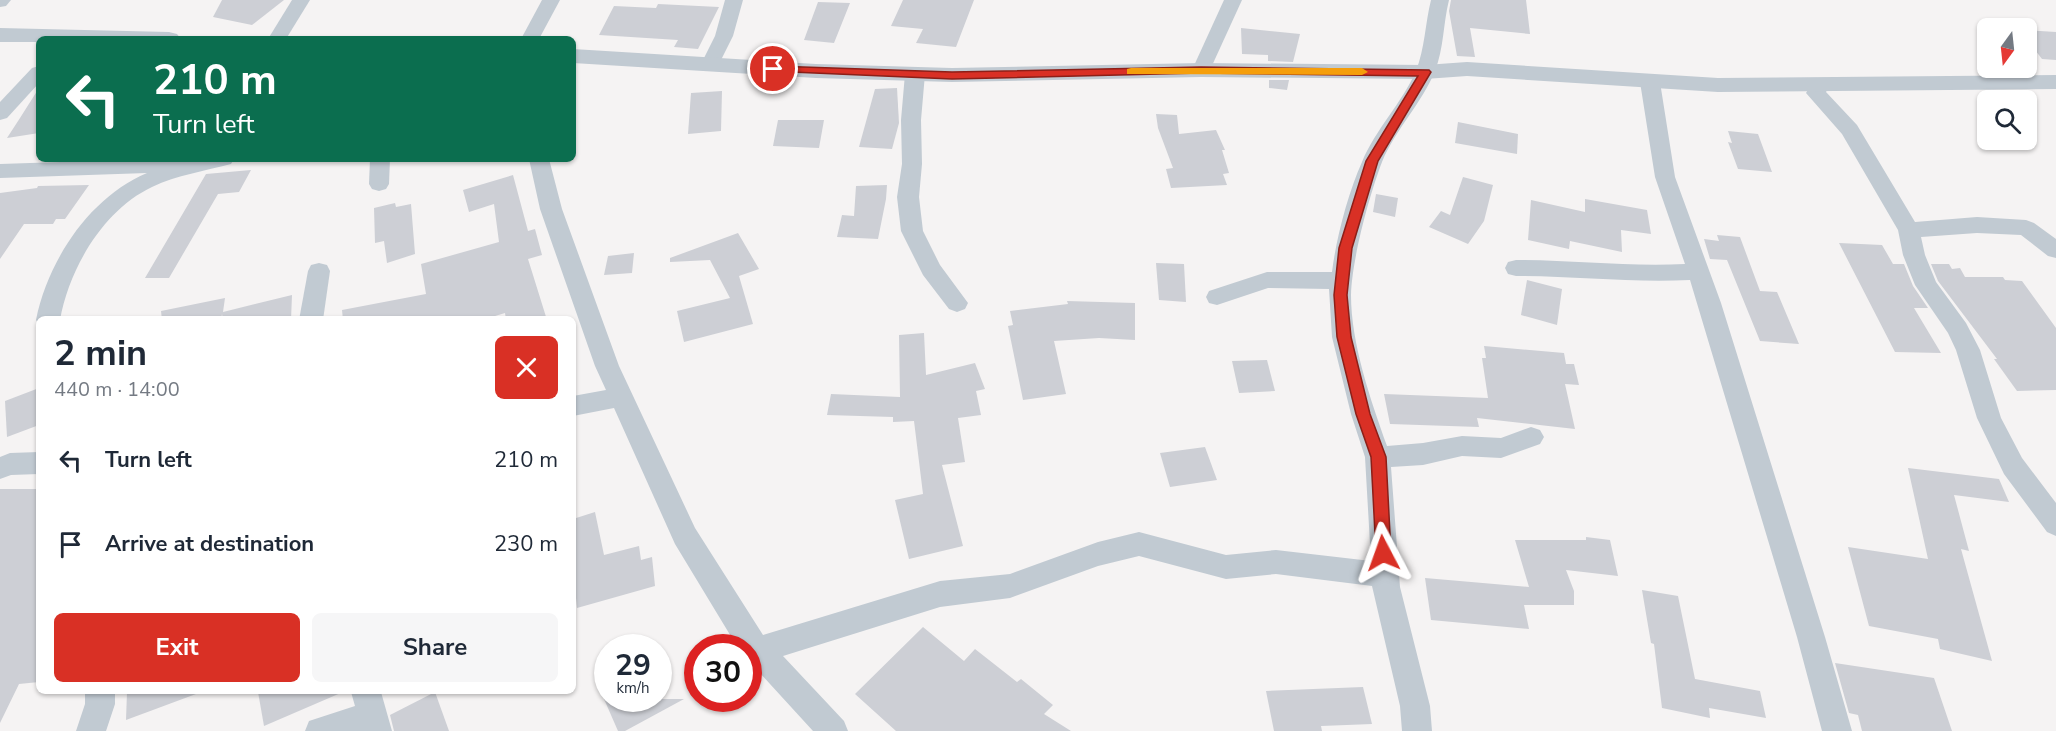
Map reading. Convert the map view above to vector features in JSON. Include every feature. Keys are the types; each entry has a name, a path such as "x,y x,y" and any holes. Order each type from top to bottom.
{"street":[{"path":"279,36 301,0"},
{"path":"532,36 551,0"},
{"path":"709,66 724,36 734,0"},
{"path":"1201,70 1233,0"},
{"path":"1417,731 1415,706 1385,576 1378,457 1363,414 1344,337 1340,295 1346,248 1372,161 1425,72 1436,38 1436,16 1440,0"},
{"path":"0,35 36,36"},
{"path":"576,56 709,66 915,74 1201,70 1425,72 1467,69 1719,85 2056,82"},
{"path":"915,74 910,120 912,164 908,197 912,231 931,268 957,303"},
{"path":"0,114 36,75"},
{"path":"1650,82 1665,177 1699,271 1766,484 1837,731"},
{"path":"1820,85 1816,93 1827,102 1850,130 1909,230 1914,255 1926,285 1958,329 1968,350 1989,418 2013,466 2056,524"},
{"path":"49,316 62,272 111,205 134,187 167,173 210,162"},
{"path":"379,184 380,162"},
{"path":"539,162 551,209 607,366 685,536 744,634"},
{"path":"0,171 128,165 196,165"},
{"path":"1909,230 1977,225 2026,228 2056,250"},
{"path":"1516,268 1574,268 1645,274 1699,271"},
{"path":"312,316 319,271"},
{"path":"1217,297 1267,280 1328,281 1342,279"},
{"path":"576,405 621,397"},
{"path":"1378,457 1423,454 1462,446 1500,448 1531,437"},
{"path":"0,468 10,464 36,463"},
{"path":"762,649 940,594 1010,586 1098,554 1139,544 1227,567 1276,562 1385,576"},
{"path":"762,654 832,731"},
{"path":"92,731 100,704 100,694"},
{"path":"320,731 372,713"}],"building":[{"path":"222,0 284,0 252,25 213,17"},
{"path":"903,0 974,0 956,47 916,43 923,29 891,26"},
{"path":"1451,0 1526,0 1530,34 1470,28 1475,57 1457,56 1449,11"},
{"path":"818,2 850,3 834,43 804,40"},
{"path":"658,4 719,7 698,49 674,47 678,40 599,35 614,6 656,8"},
{"path":"1241,28 1300,34 1293,62 1268,61 1268,55 1242,54"},
{"path":"2037,31 2056,32 2056,60 2042,59 2037,52"},
{"path":"1269,80 1289,80 1287,90 1269,88"},
{"path":"897,88 899,123 892,149 859,147 875,89"},
{"path":"722,91 721,131 688,134 691,93"},
{"path":"36,93 36,133 7,138"},
{"path":"1156,114 1177,115 1179,134 1216,130 1225,150 1222,150 1229,173 1223,174 1227,185 1171,188 1166,169 1173,168 1158,128"},
{"path":"778,120 824,120 819,148 773,146"},
{"path":"1458,122 1518,134 1517,154 1455,143"},
{"path":"1728,131 1758,134 1772,172 1738,169 1728,142 1732,143"},
{"path":"251,170 239,192 218,194 169,278 145,278 206,174"},
{"path":"513,175 528,231 535,229 542,255 528,259 546,316 505,316 505,313 495,316 343,316 342,310 426,294 421,264 499,242 494,204 469,212 463,190"},
{"path":"1463,177 1493,185 1484,221 1468,244 1429,227 1441,211 1450,215"},
{"path":"89,185 65,219 56,219 53,224 24,224 0,259 0,193 38,186"},
{"path":"887,185 878,239 837,237 842,215 854,216 856,186"},
{"path":"1376,194 1398,198 1395,217 1373,212"},
{"path":"1585,199 1647,210 1651,234 1621,230 1622,252 1570,241 1569,249 1528,240 1531,200 1585,212"},
{"path":"395,203 396,207 411,204 415,254 387,263 384,241 375,243 374,208"},
{"path":"738,233 759,269 739,276 753,324 684,342 677,311 730,298 710,260 670,262 670,258"},
{"path":"1717,235 1740,237 1760,291 1777,292 1799,344 1760,341 1727,260 1710,259 1704,239 1719,241"},
{"path":"1839,243 1882,245 1893,264 1904,264 1913,286 1928,308 1914,308 1941,353 1895,352"},
{"path":"634,253 632,273 604,275 608,256"},
{"path":"1156,263 1184,264 1186,302 1159,300"},
{"path":"1931,264 1949,264 1952,269 1960,268 1965,277 2003,277 2005,280 2022,281 2056,328 2056,390 2017,391 1994,359 1997,359 1938,281"},
{"path":"1527,280 1562,289 1557,325 1521,315"},
{"path":"292,295 291,316 222,316 222,314 222,316 162,316 161,311 225,298 223,312"},
{"path":"1067,301 1135,303 1135,340 1099,338 1054,341 1066,394 1023,400 1008,326 1013,325 1010,311 1068,304"},
{"path":"924,333 926,375 975,363 985,389 976,391 981,415 958,418 965,462 942,465 963,546 909,559 895,500 923,494 914,421 893,422 893,417 827,415 831,394 900,397 899,335"},
{"path":"1484,346 1564,353 1566,364 1574,364 1579,385 1565,384 1575,429 1477,418 1479,427 1390,424 1384,394 1488,398 1482,358 1486,358"},
{"path":"1267,360 1275,391 1239,393 1232,361"},
{"path":"36,389 36,426 7,437 5,401"},
{"path":"1205,447 1217,480 1170,487 1160,453"},
{"path":"1908,468 1999,479 2009,502 1954,495 1969,551 1961,549 1992,661 1940,649 1938,639 1869,626 1848,547 1928,559"},
{"path":"0,489 36,489 36,682 19,684 0,723"},
{"path":"595,512 604,555 639,546 641,560 652,557 655,586 577,608 576,518"},
{"path":"1586,537 1610,540 1618,576 1566,570 1574,591 1574,605 1524,605 1529,629 1431,620 1425,578 1529,587 1515,540 1586,540"},
{"path":"1642,590 1678,596 1695,679 1760,691 1766,718 1709,708 1710,718 1662,708 1654,644 1651,643"},
{"path":"923,627 964,661 975,649 1017,682 1021,679 1053,705 1044,714 1071,731 896,731 855,694"},
{"path":"1835,663 1934,678 1952,731 1862,731 1858,715 1849,713"},
{"path":"1363,687 1372,724 1321,726 1322,731 1274,731 1266,691"},
{"path":"127,694 196,694 126,720"},
{"path":"258,694 338,694 264,726"},
{"path":"431,694 436,694 449,731 394,731 390,715"},
{"path":"672,699 684,699 672,706"},
{"path":"610,712 660,712 625,731 618,731"}],"slow traffic":[{"path":"1131,71 1362,72"}],"route":[{"path":"773,69 952,75 1201,70 1425,72 1372,161 1346,248 1340,295 1344,337 1363,414 1378,457 1383,553"}]}
